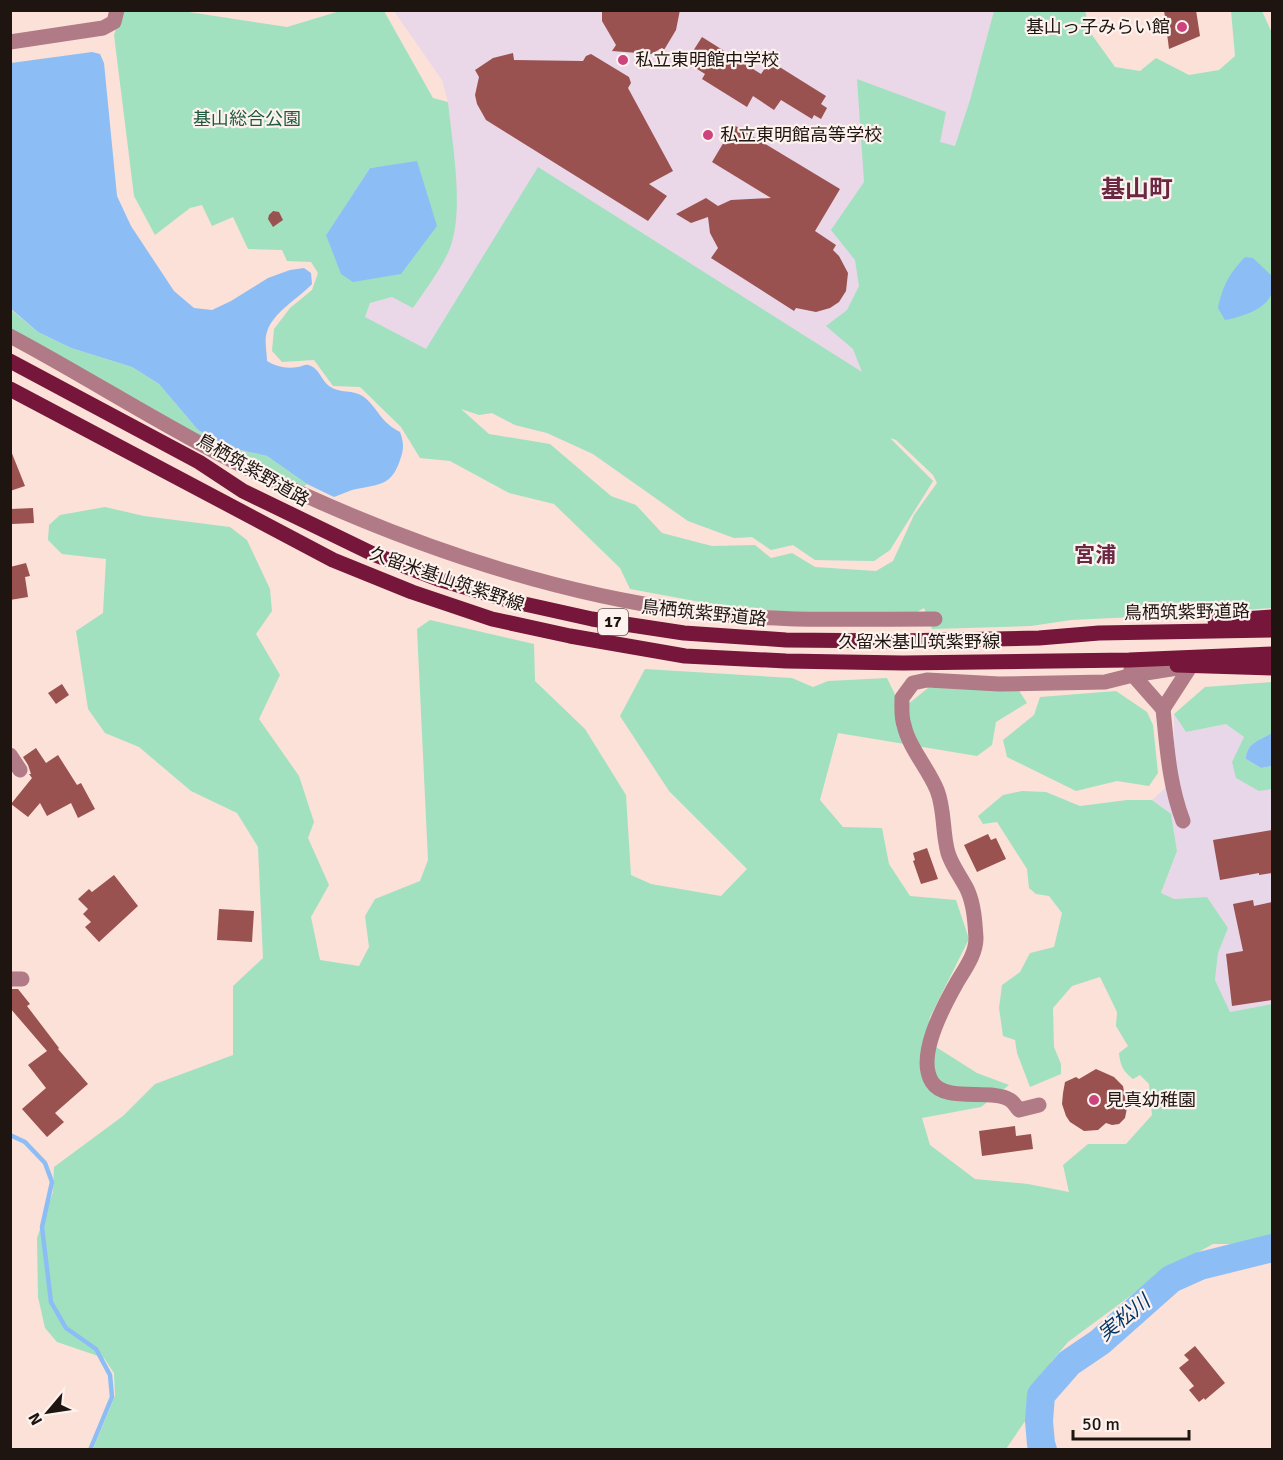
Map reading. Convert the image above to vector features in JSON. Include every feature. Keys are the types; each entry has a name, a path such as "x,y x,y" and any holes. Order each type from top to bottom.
{"main road":[{"name":"鳥栖筑紫野道路","path":"10,362 199,462 243,491 373,554 438,579 510,601 592,619 684,633 786,640 1016,639 1099,633 1272,630"},
{"name":"久留米基山筑紫野線","path":"10,389 333,560 412,592 492,619 570,636 685,656 786,661 1131,668 1194,661"},
{"path":"1099,633 1198,622 1272,617"},
{"path":"1194,661 1272,654"},
{"path":"1194,661 1272,668"}],"street":[{"path":"10,42 103,28 114,22 117,10"},
{"path":"10,336 242,466 342,512 495,568 554,585 612,598 689,611 789,619 934,620"},
{"path":"1163,709 1194,661"},
{"path":"1039,1105 1019,1110 1012,1100 1002,1097 947,1092 933,1083 926,1068 926,1055 946,1002 972,956 976,941 974,909 948,851 941,800 904,726 902,698 913,683 927,680 999,684 1105,682 1131,668 1163,709 1169,772 1174,798 1183,821"},
{"path":"10,755 20,770"}],"shaded area":[{"path":"394,11 1017,11 888,437 933,481 890,550 874,561 815,560 793,545 771,550 752,537 734,538 688,521 593,454 547,433 515,425 492,413 479,415 365,317 370,303 392,297 414,308 448,102 442,80"},
{"path":"1174,714 1186,732 1226,724 1245,737 1233,762 1259,790 1272,789 1272,1004 1230,1012 1215,980 1218,953 1228,928 1207,897 1174,899 1161,894 1177,851 1171,814 1152,800 1173,781"}],"green space":[{"name":"基山総合公園","path":"122,11 182,11 287,27 340,11 384,11 433,98 448,102 456,174 457,212 448,252 413,308 392,297 370,303 365,317 426,349 538,167 862,372 853,349 826,326 847,310 859,286 855,260 831,230 864,182 857,79 946,112 940,142 955,146 994,11 1085,11 1092,35 1115,67 1140,71 1156,58 1189,75 1219,70 1235,56 1231,11 1262,11 1272,33 1272,608 1071,620 1031,626 932,629 924,608 910,616 809,614 717,605 630,589 620,568 554,504 509,493 450,461 420,458 401,427 360,387 333,386 314,360 282,362 272,351 274,329 290,308 312,290 318,273 311,262 287,261 282,250 248,249 233,217 212,226 202,205 190,208 155,235 134,196 114,35","holes":["416,162 326,235 370,168","461,409 479,415 492,413 515,425 547,433 593,454 688,521 734,538 752,537 771,550 793,545 815,560 874,561 890,550 933,481 890,438 896,440 933,475 937,483 914,515 893,561 876,571 815,567 792,553 771,558 755,545 712,546 662,533 636,505 611,496 550,444 489,434"]},
{"path":"10,309 38,332 71,348 132,367 159,384 198,430 227,447 267,456 307,484 294,495 11,344"},
{"path":"105,507 144,516 230,527 247,540 270,589 272,611 256,634 280,675 259,719 299,776 314,822 308,838 329,885 311,917 320,960 359,966 369,947 365,916 375,899 420,881 428,860 417,629 430,620 534,644 535,681 585,729 626,795 631,875 651,884 721,896 747,869 669,791 620,716 645,669 792,678 813,687 828,681 887,678 902,709 928,688 1018,689 1027,703 996,722 992,745 977,756 838,733 820,800 843,827 882,828 889,864 910,896 956,900 969,939 930,1017 925,1040 977,1073 1009,1085 981,1107 922,1118 930,1145 975,1179 1028,1184 1069,1192 1063,1165 1088,1144 1126,1144 1152,1115 1149,1084 1140,1075 1133,1079 1121,1065 1119,1053 1128,1046 1116,1026 1117,1012 1100,977 1072,986 1053,1008 1054,1047 1061,1064 1061,1074 1030,1087 1017,1053 1015,1040 1003,1036 999,1008 1002,985 1020,972 1030,953 1054,947 1062,913 1049,896 1036,894 1029,888 1027,869 997,822 983,824 978,816 1003,795 1022,791 1046,792 1080,806 1127,800 1152,800 1171,814 1177,851 1161,893 1174,899 1207,897 1228,928 1218,953 1215,980 1230,1012 1272,1004 1272,1239 1258,1244 1213,1244 1164,1271 1068,1342 1051,1362 1034,1408 1006,1449 93,1449 115,1396 114,1373 104,1358 57,1342 45,1328 38,1297 37,1238 53,1192 54,1167 123,1116 155,1084 233,1055 233,986 263,958 258,847 237,813 191,791 139,747 105,733 88,709 76,631 103,613 106,559 62,554 48,540 49,525 60,515"},
{"path":"1272,682 1272,733 1248,749 1246,759 1261,768 1272,766 1272,789 1259,791 1236,778 1232,762 1244,737 1226,724 1186,732 1174,714 1205,687"},
{"path":"1116,691 1147,712 1153,725 1158,773 1149,786 1117,781 1076,791 1007,757 1003,740 1034,715 1040,697"}],"water":[{"path":"92,52 100,54 104,63 117,196 131,226 174,291 194,308 212,310 268,278 290,270 304,268 311,273 312,284 280,312 270,325 266,339 267,361 286,368 311,366 329,386 364,397 388,424 400,432 403,446 401,456 392,476 387,480 334,497 307,484 267,456 227,447 198,430 159,384 132,367 71,348 38,332 11,309 11,63"},
{"path":"417,161 437,226 401,274 353,282 341,274 326,235 370,168"},
{"path":"1245,257 1253,258 1272,276 1272,291 1266,303 1260,307 1225,320 1218,308 1222,293 1227,280"},
{"path":"1272,733 1272,766 1261,768 1246,759 1251,746"}],"building":[{"path":"602,10 680,10 676,30 664,50 662,48 651,54 612,51 616,45 602,21"},
{"name":"基山っ子みらい館","path":"1164,10 1196,10 1200,36 1169,49"},
{"path":"702,37 761,74 770,61 826,96 821,104 827,108 821,119 814,115 812,119 781,100 774,110 753,96 747,107 702,79 705,74 686,62"},
{"path":"513,53 514,60 583,61 591,54 629,77 631,83 628,88 673,171 649,184 667,196 648,221 486,120 475,95 479,77 475,70 493,58"},
{"path":"734,125 840,189 815,231 836,245 833,250 848,273 846,291 839,302 830,308 816,312 796,308 794,311 711,258 718,248 710,233 708,217 691,223 676,214 706,198 718,206 731,200 771,198 712,162"},
{"path":"273,211 279,212 283,220 273,227 268,219"},
{"path":"10,452 25,486 10,491"},
{"path":"33,508 34,523 12,524 11,509"},
{"path":"26,563 30,576 25,577 28,597 10,600 10,567"},
{"path":"62,684 69,695 56,704 48,693"},
{"path":"36,748 46,763 58,755 77,785 81,783 95,809 78,818 71,803 47,816 40,803 28,817 11,804 32,778 23,757"},
{"path":"1272,830 1272,873 1220,880 1213,840"},
{"path":"988,834 991,840 996,838 1006,859 977,872 964,845"},
{"path":"927,848 938,879 921,884 913,861 915,860 913,853"},
{"path":"114,875 138,906 99,942 85,927 91,922 83,914 88,909 78,899 89,889 92,892"},
{"path":"1253,900 1254,906 1272,902 1272,1000 1232,1006 1226,954 1243,951 1233,904"},
{"path":"219,909 254,911 252,942 217,940"},
{"path":"10,989 18,989 30,1004 27,1006 58,1049 88,1084 55,1113 64,1122 47,1137 22,1109 46,1088 28,1065 47,1051 10,1008"},
{"name":"見真幼稚園","path":"1096,1069 1114,1077 1123,1086 1127,1108 1125,1118 1119,1124 1106,1123 1098,1130 1084,1131 1070,1122 1066,1116 1062,1104 1065,1082 1076,1077 1079,1079"},
{"path":"1015,1126 1016,1136 1031,1134 1033,1149 982,1156 979,1131"},
{"path":"1195,1346 1225,1383 1205,1400 1204,1398 1199,1402 1189,1390 1194,1386 1179,1368 1189,1360 1184,1355"}],"waterway":[{"path":"10,1135 25,1142 45,1163 52,1182 42,1227 51,1302 66,1328 96,1349 110,1375 112,1397 90,1450"},
{"name":"実松川","path":"1043,1450 1039,1421 1041,1395 1069,1363 1100,1342 1171,1279 1200,1266 1272,1248"}],"place":[{"name":"基山っ子みらい館","path":"1182,27"},
{"name":"私立東明館中学校","path":"623,60"},
{"name":"私立東明館高等学校","path":"708,135"},
{"name":"見真幼稚園","path":"1094,1100"}],"district":[{"name":"基山町","path":"1137,189"},
{"name":"宮浦","path":"1095,555"}]}
